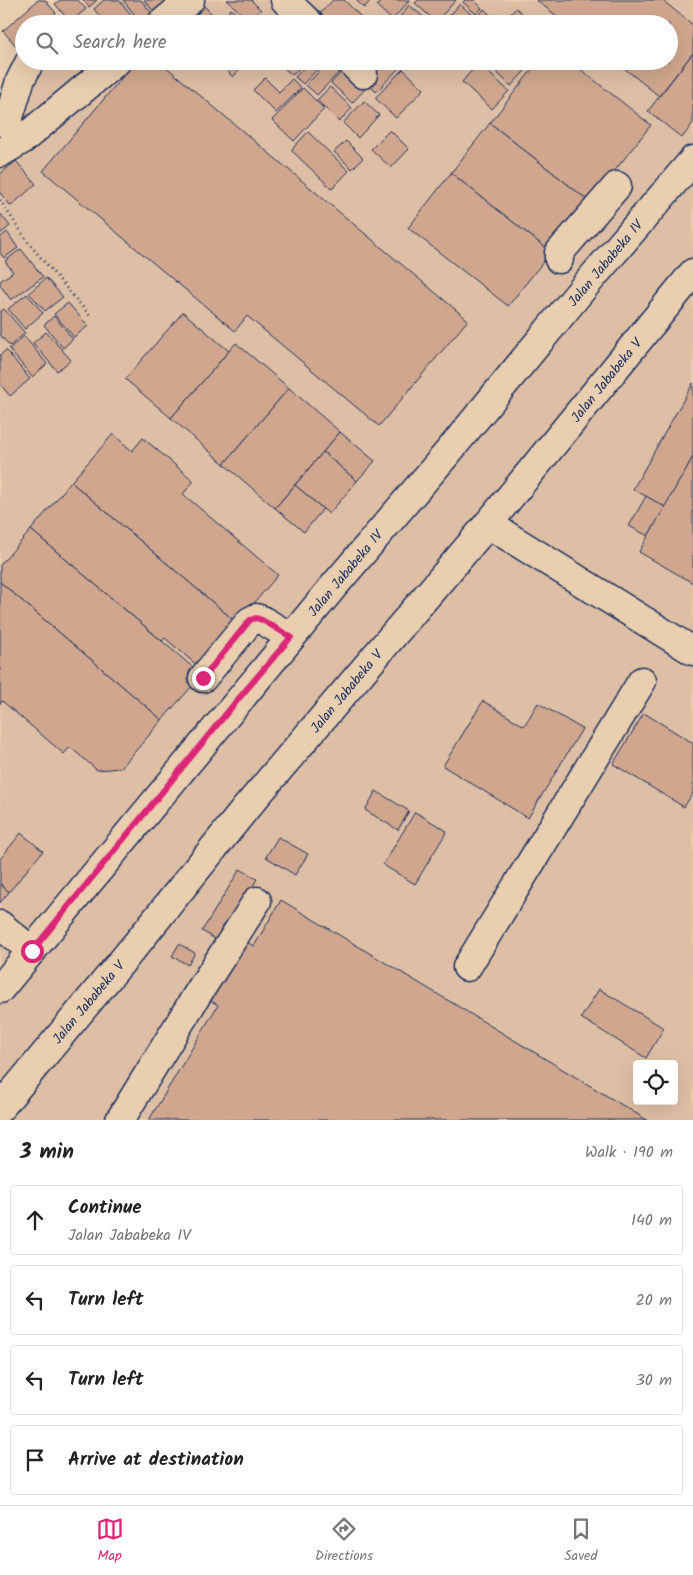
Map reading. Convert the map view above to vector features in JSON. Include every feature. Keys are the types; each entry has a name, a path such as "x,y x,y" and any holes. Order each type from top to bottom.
{"street":[{"path":"172,15 190,0"},
{"path":"285,0 301,15"},
{"path":"7,134 20,81 26,70"},
{"path":"7,134 103,70"},
{"name":"Jalan Jababeka IV","path":"0,989 235,703 693,160"},
{"path":"559,259 559,253 617,186"},
{"name":"Jalan Jababeka V","path":"0,1108 246,808 488,524 693,273"},
{"path":"488,524 693,650"},
{"path":"203,678 250,620 256,618 262,620 291,637"},
{"path":"468,967 642,681"},
{"path":"120,1120 192,981 257,901"},
{"path":"0,925 32,951"}],"path":[{"path":"0,200 30,245 91,317"}],"shaded area":[{"path":"89,0 693,0 693,1120 0,1120 0,139 44,70 678,70 678,15 80,15"}],"building":[{"path":"38,0 45,0 56,13 54,15 21,15"},
{"path":"60,0 78,0 86,9 79,15 64,15 55,4"},
{"path":"83,0 97,0 89,7"},
{"path":"104,0 119,0 132,15 99,15 94,9"},
{"path":"123,0 141,0 153,15 135,15"},
{"path":"144,0 166,0 169,4 157,15"},
{"path":"227,0 251,0 261,10 256,15 243,15"},
{"path":"333,0 344,0 359,15 319,15"},
{"path":"356,0 371,0 364,8"},
{"path":"382,0 410,0 396,15 387,15 377,6"},
{"path":"418,0 456,0 442,15 428,15 415,3"},
{"path":"465,0 474,0 482,8 476,14 463,2"},
{"path":"536,0 662,0 693,25 693,53 659,96 626,70 678,70 678,15 555,15"},
{"path":"200,2 213,15 189,15"},
{"path":"460,4 472,15 450,15"},
{"path":"409,5 421,15 401,15"},
{"path":"516,8 524,15 509,15"},
{"path":"231,9 237,15 225,15"},
{"path":"484,9 490,15 479,15"},
{"path":"15,20 15,45 3,31"},
{"path":"693,53 693,123 682,138 648,111"},
{"path":"128,70 170,70 468,320 379,426 247,316 235,331 43,171"},
{"path":"226,70 240,70 233,77"},
{"path":"286,70 298,70 292,75"},
{"path":"302,70 316,70 303,84 295,77"},
{"path":"320,70 341,70 317,95 306,85"},
{"path":"343,70 349,70 367,87 352,103 331,83"},
{"path":"377,70 397,70 376,92 366,82"},
{"path":"402,70 424,89 396,118 375,98"},
{"path":"472,70 486,70 509,91 492,109 462,82"},
{"path":"494,70 526,70 511,86"},
{"path":"532,70 581,70 651,125 590,202 490,123"},
{"path":"265,78 279,92 292,79 301,88 276,113 253,90"},
{"path":"330,87 352,108 339,122 317,100"},
{"path":"303,88 324,109 294,141 272,120"},
{"path":"364,101 379,115 358,138 343,123"},
{"path":"490,123 590,202 551,252 451,173"},
{"path":"390,130 409,149 391,168 371,149"},
{"path":"308,132 349,171 332,189 291,150"},
{"path":"346,141 363,158 352,169 334,152"},
{"path":"16,161 36,184 11,206 0,193 0,174"},
{"path":"451,173 551,252 508,306 408,228"},
{"path":"0,213 10,226 0,234"},
{"path":"7,232 18,248 4,258 0,253 0,238"},
{"path":"21,249 43,277 11,300 0,285 0,281 13,272 5,261"},
{"path":"46,278 63,297 45,311 29,293"},
{"path":"27,294 43,313 25,329 8,309"},
{"path":"68,303 88,326 74,337 54,314"},
{"path":"4,309 25,333 10,346 0,335 0,312"},
{"path":"183,312 229,351 171,418 125,379"},
{"path":"54,316 73,339 63,348 44,325"},
{"path":"46,332 71,360 57,371 33,343"},
{"path":"24,336 47,364 32,377 9,349"},
{"path":"236,343 289,388 224,464 171,418"},
{"path":"6,350 30,379 10,396 0,384 0,355"},
{"path":"693,383 693,457 665,507 633,489"},
{"path":"289,388 340,432 275,508 224,464"},
{"path":"340,432 375,461 357,481 323,452"},
{"path":"113,434 132,451 143,438 194,481 183,494 278,575 237,623 71,482"},
{"path":"323,452 357,481 329,514 295,485"},
{"path":"693,457 693,583 639,552"},
{"path":"71,482 237,623 199,667 165,638 162,641 31,530"},
{"path":"295,485 323,509 304,532 275,508"},
{"path":"646,496 665,507 648,536 629,526"},
{"path":"31,530 202,675 162,720 0,582 0,565"},
{"path":"0,582 162,720 121,768 97,770 70,747 64,754 2,701 0,704"},
{"path":"483,701 524,726 538,703 582,729 528,818 443,766"},
{"path":"644,713 693,743 693,793 684,807 613,764"},
{"path":"376,791 409,811 398,830 365,810"},
{"path":"415,812 447,831 415,884 383,865"},
{"path":"21,833 43,851 9,892 0,884 0,859"},
{"path":"278,837 308,854 295,875 266,857"},
{"path":"240,869 257,879 220,942 202,931"},
{"path":"0,884 9,892 0,903"},
{"path":"281,900 647,1120 149,1120 218,1005 206,998 241,939 254,946"},
{"path":"179,944 195,953 188,965 172,956"},
{"path":"599,989 664,1028 646,1058 581,1018"}],"route":[{"path":"32,951 291,637 262,620 256,618 250,620 203,678"}]}
